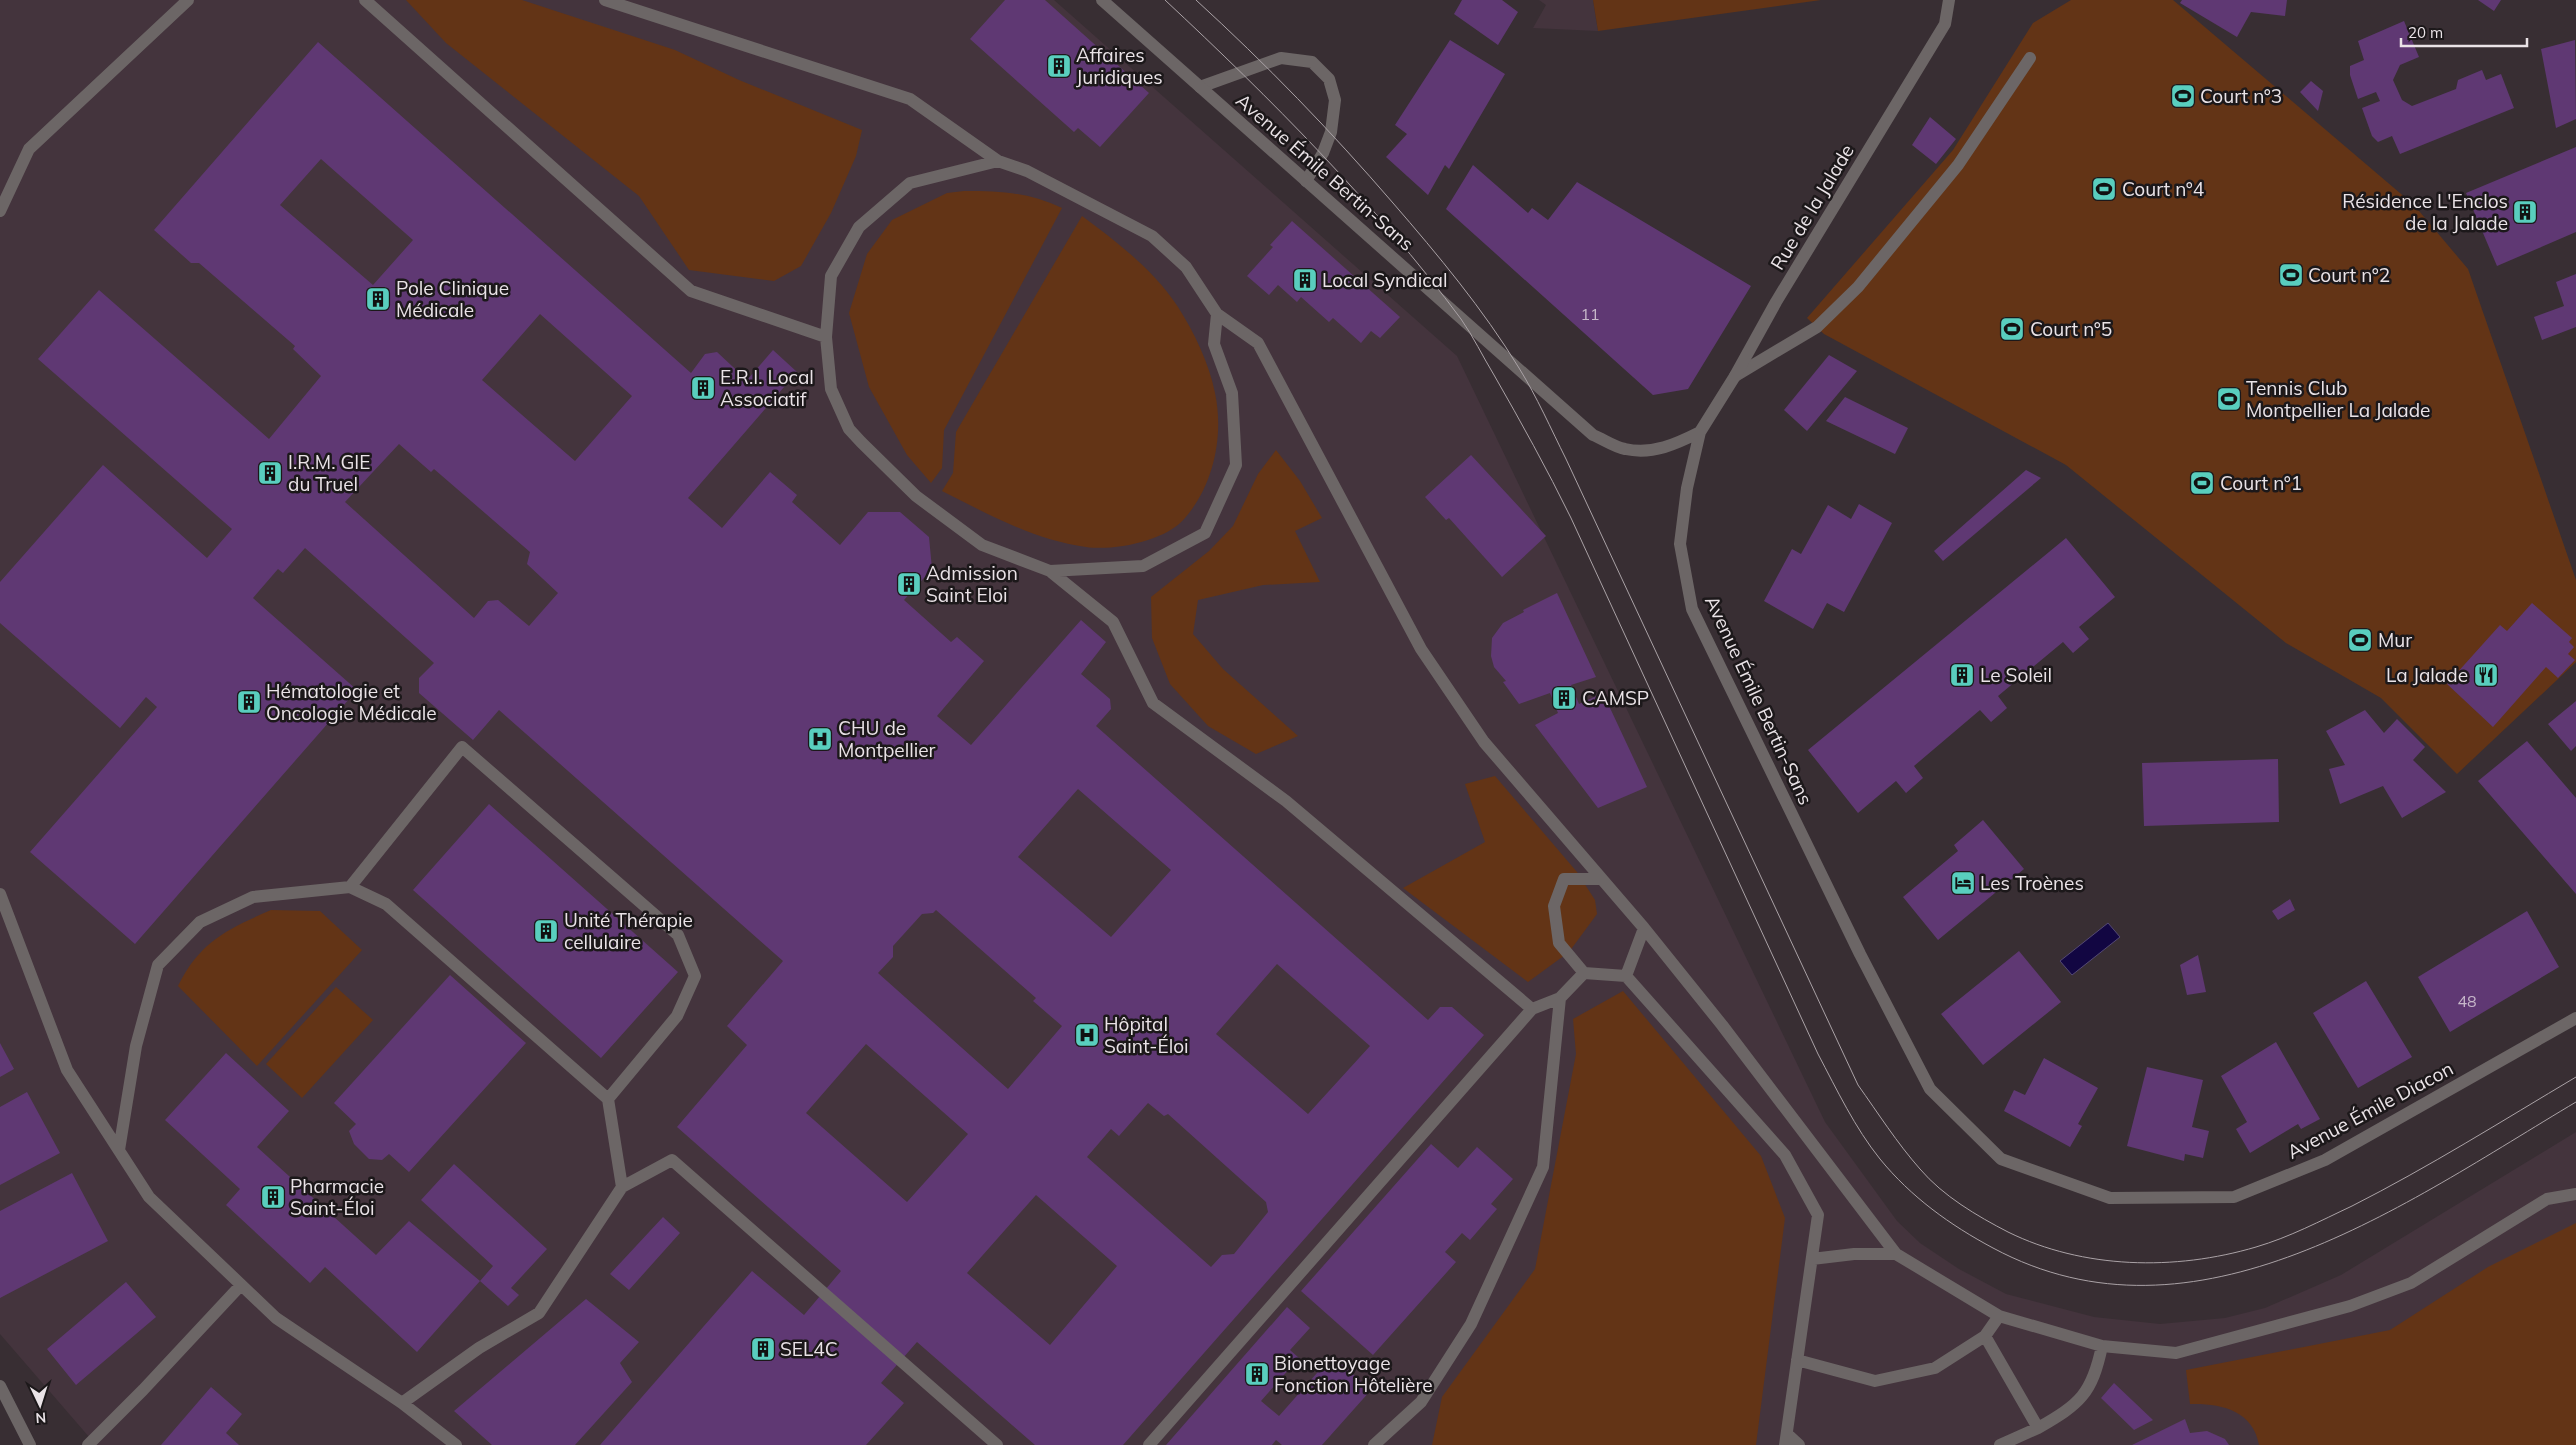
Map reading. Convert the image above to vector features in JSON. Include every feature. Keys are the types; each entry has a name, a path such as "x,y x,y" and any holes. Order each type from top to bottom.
{"street":[{"path":"0,211 29,149 188,0"},
{"path":"366,0 691,291 826,337"},
{"path":"605,0 910,99 998,161 1027,171 1152,236 1186,267 1217,314 1258,343 1421,649 1484,742 1644,928 1722,1025 1896,1254 1999,1316 2102,1346 2176,1353 2350,1306 2410,1283 2547,1199 2576,1194"},
{"name":"Avenue Émile Bertin-Sans","path":"1102,0 1593,435 1625,449 1653,450 1671,446 1700,432"},
{"name":"Rue de la Jalade","path":"1700,432 1735,376 1776,302 1945,24 1949,0"},
{"path":"1200,87 1286,57 1312,62 1329,79 1335,100 1331,132 1323,154 1306,181"},
{"path":"1735,376 1817,327 1858,287 1958,166 2030,58"},
{"path":"998,161 910,183 859,227 831,276 826,337 831,389 849,429 916,496 982,545 1050,571 1113,622 1153,703 1286,801 1532,1009"},
{"path":"1050,571 1143,566 1205,533 1236,465 1232,393 1214,344 1217,314"},
{"name":"Avenue Émile Bertin-Sans","path":"1700,432 1687,488 1680,544 1692,609 1860,954 1930,1089 2001,1159 2110,1198"},
{"path":"350,887 462,747 678,935 696,976 677,1016 608,1099"},
{"path":"1584,974 1559,943 1554,906 1564,879 1602,879"},
{"path":"119,1150 136,1046 158,965 200,922 252,897 350,887 386,904 608,1099 622,1187"},
{"path":"0,894 67,1070 148,1196 276,1318 402,1403 456,1445"},
{"path":"1626,976 1644,928"},
{"path":"1149,1445 1532,1009 1560,998 1584,974 1626,976 1785,1155 1818,1215 1786,1439 1798,1445"},
{"path":"1374,1445 1421,1402 1471,1324 1543,1167 1560,998"},
{"name":"Avenue Émile Diacon","path":"2110,1198 2234,1197 2325,1160 2576,1018"},
{"path":"402,1403 479,1348 539,1313 622,1187 672,1160 998,1445"},
{"path":"1812,1259 1854,1254 1896,1254"},
{"path":"88,1445 143,1390 241,1284"},
{"path":"1797,1360 1874,1381 1935,1368 1985,1336 1999,1316"},
{"path":"1985,1336 2038,1428"},
{"path":"2000,1445 2038,1428 2083,1398 2096,1373 2102,1346"},
{"path":"0,1386 30,1445"}],"shaded area":[{"name":"CHU de Montpellier","path":"0,0 1054,0 1457,356 1825,1122 1897,1221 1920,1243 1959,1269 2006,1294 2094,1317 2160,1324 2225,1318 2265,1308 2341,1275 2576,1132 2576,1445 96,1445 0,1334"},
{"path":"406,0 522,0 675,50 739,80 862,130 856,156 831,213 801,266 774,281 689,270 639,196 446,43"},
{"path":"1539,0 1593,0 1598,31 1533,28 1546,5"},
{"path":"1593,0 1821,0 1598,31"},
{"name":"Tennis Club Montpellier La Jalade","path":"2071,0 2173,0 2414,205 2468,269 2576,580 2576,662 2457,774 2381,698 2286,643 2066,465 1824,334 1807,318 1953,150 2033,23"},
{"path":"990,191 1014,194 1037,199 1062,208 944,430 942,468 931,483 907,455 869,387 849,313 867,254 892,220 947,193"},
{"path":"1082,216 1122,247 1168,293 1195,337 1205,359 1215,393 1218,426 1214,459 1210,475 1195,505 1185,518 1166,533 1125,546 1086,547 1048,539 1012,525 942,491 953,473 956,432"},
{"path":"1276,450 1300,481 1322,518 1295,531 1320,582 1263,585 1198,600 1193,634 1223,669 1298,736 1256,754 1208,726 1170,684 1152,638 1151,597 1209,551 1233,526 1258,474"},
{"path":"1495,776 1577,872 1595,900 1597,914 1569,952 1528,982 1403,888 1485,842 1465,784"},
{"path":"271,910 320,911 362,950 257,1066 178,986 196,958 217,938"},
{"path":"2108,923 2120,937 2072,975 2060,961"},
{"path":"336,987 373,1020 302,1098 266,1064"},
{"path":"1623,991 1761,1156 1785,1218 1756,1445 1432,1445 1442,1397 1535,1269 1576,1054 1573,1019"},
{"path":"2576,1223 2576,1445 2259,1445 2256,1433 2250,1424 2234,1411 2213,1405 2190,1404 2186,1370 2390,1330 2488,1267"}],"building":[{"name":"Affaires Juridiques","path":"1005,0 1045,0 1149,93 1100,147 1078,128 1074,132 970,39"},
{"path":"1462,0 1502,0 1518,12 1498,45 1454,14"},
{"path":"2182,0 2287,0 2285,16 2251,12 2237,37 2180,3"},
{"path":"2478,0 2501,0 2494,11"},
{"path":"2404,21 2419,57 2400,65 2393,80 2402,100 2412,106 2456,89 2458,80 2482,70 2486,80 2501,74 2514,108 2400,154 2392,136 2378,142 2372,136 2362,108 2380,101 2376,92 2358,99 2350,75 2350,66 2364,60 2358,41"},
{"path":"1450,40 1505,74 1449,169 1445,165 1428,195 1386,157 1407,134 1395,125"},
{"path":"2575,40 2576,119 2556,128 2541,49"},
{"path":"318,42 691,373 705,354 717,352 747,380 773,350 797,372 688,498 722,528 770,472 797,495 792,502 840,545 868,512 900,512 929,537 932,569 904,600 951,642 957,637 984,661 937,716 971,745 1081,620 1106,642 1081,674 1110,699 1111,709 1096,726 1428,1020 1440,1007 1452,1007 1484,1035 1123,1445 1035,1445 917,1342 881,1383 904,1403 866,1445 600,1445 752,1271 804,1315 841,1271 677,1127 747,1045 727,1026 783,961 499,710 473,740 419,693 419,678 434,663 305,548 283,573 278,569 253,598 357,690 135,944 30,852 157,707 146,697 120,728 0,623 0,582 103,465 207,558 232,529 38,359 99,290 269,439 321,376 293,349 295,346 199,263 191,263 154,230","holes":["321,159 413,240 373,285 280,205","540,314 632,396 575,461 482,380","399,444 431,472 434,469 530,552 527,564 558,593 529,626 498,600 488,601 474,618 345,502","1078,789 1171,870 1111,937 1018,857","936,910 1036,998 1033,1001 1062,1026 1008,1089 878,973 893,957 893,946 922,914 933,913","1277,964 1370,1046 1308,1114 1216,1034","866,1044 968,1134 907,1202 806,1113","1148,1103 1164,1116 1168,1114 1266,1202 1268,1212 1234,1254 1222,1255 1211,1267 1087,1157 1111,1129 1119,1136","1036,1195 1117,1266 1050,1345 967,1273"]},
{"path":"2311,81 2323,91 2318,111 2300,92"},
{"path":"1930,117 1956,139 1936,164 1912,145"},
{"name":"Résidence L'Enclos de la Jalade","path":"2576,147 2576,232 2497,266 2466,193"},
{"path":"1473,165 1528,213 1532,208 1548,220 1577,182 1751,286 1688,389 1653,395 1446,209"},
{"name":"Local Syndical","path":"1292,221 1400,317 1380,338 1371,331 1361,343 1333,318 1329,322 1301,297 1297,302 1278,285 1269,295 1247,276 1273,247 1270,245"},
{"path":"2576,274 2576,327 2542,340 2534,317 2564,306 2556,282"},
{"path":"1829,355 1857,371 1807,431 1784,410"},
{"path":"1845,397 1908,428 1895,454 1826,421"},
{"path":"1471,455 1546,536 1502,577 1449,518 1446,520 1425,497"},
{"path":"2026,470 2041,478 1943,561 1934,551"},
{"path":"1859,504 1892,523 1844,612 1827,603 1813,629 1764,601 1792,549 1801,554 1828,505 1851,519"},
{"name":"Le Soleil","path":"2066,538 2115,597 2079,627 2089,639 2073,653 2063,642 1998,696 2007,708 1991,722 1980,710 1914,766 1923,778 1906,793 1896,781 1858,813 1808,750"},
{"name":"CAMSP","path":"1557,593 1596,677 1571,685 1579,704 1603,693 1647,787 1598,808 1535,725 1558,713 1550,693 1519,704 1503,682 1506,681 1494,667 1491,656 1492,638 1503,623 1524,612 1523,610"},
{"path":"2532,603 2572,638 2569,642 2574,647 2568,654 2575,660 2558,678 2546,667 2493,727 2447,684 2500,625 2507,631"},
{"path":"2576,701 2576,746 2571,751 2548,724"},
{"path":"2365,710 2384,733 2397,719 2425,747 2413,760 2446,792 2402,818 2383,786 2340,804 2329,769 2345,765 2326,731"},
{"path":"2527,741 2576,798 2576,894 2478,781"},
{"path":"2278,759 2279,822 2144,826 2142,763"},
{"name":"Unité Thérapie cellulaire","path":"489,804 678,972 601,1058 413,890"},
{"name":"Les Troènes","path":"1983,820 2024,869 1938,940 1903,897 1958,851 1954,845"},
{"path":"2290,899 2295,910 2278,920 2272,911"},
{"path":"2527,911 2559,967 2450,1032 2418,977"},
{"path":"2019,951 2061,1002 1983,1065 1941,1014"},
{"path":"2198,955 2206,992 2187,995 2180,965"},
{"path":"450,975 526,1043 409,1172 389,1154 382,1160 369,1159 354,1144 349,1131 356,1124 334,1103"},
{"path":"2366,981 2412,1057 2358,1088 2313,1013"},
{"path":"2276,1042 2320,1119 2301,1129 2298,1124 2250,1153 2236,1129 2247,1122 2221,1076"},
{"path":"0,1043 14,1069 0,1077"},
{"name":"Pharmacie Saint-Éloi","path":"226,1053 289,1111 257,1147 376,1255 409,1221 480,1281 417,1352 325,1267 310,1283 226,1205 240,1189 165,1120"},
{"path":"2044,1058 2098,1088 2078,1124 2082,1126 2070,1147 2004,1111 2014,1090 2025,1095"},
{"path":"2147,1067 2203,1080 2192,1127 2209,1131 2203,1158 2185,1154 2184,1161 2127,1146"},
{"path":"27,1092 60,1153 0,1185 0,1107"},
{"path":"1431,1144 1458,1168 1477,1147 1513,1179 1491,1204 1497,1209 1470,1240 1462,1233 1445,1252 1456,1262 1373,1355 1301,1291"},
{"path":"454,1164 547,1249 511,1288 519,1295 508,1306 480,1281 493,1266 421,1200"},
{"path":"72,1173 108,1241 0,1298 0,1211"},
{"path":"663,1217 680,1233 629,1290 610,1274"},
{"path":"126,1282 156,1317 76,1385 47,1349"},
{"path":"586,1299 639,1342 620,1363 632,1382 575,1445 492,1445 454,1411"},
{"name":"Bionettoyage Fonction Hôtelière","path":"1287,1307 1310,1328 1290,1350 1299,1358 1261,1401 1279,1416 1332,1356 1371,1390 1322,1445 1282,1445 1276,1440 1272,1445 1166,1445"},
{"path":"2114,1383 2153,1420 2134,1430 2101,1398"},
{"path":"211,1387 242,1414 226,1433 239,1445 161,1445"},
{"path":"2185,1419 2190,1433 2207,1431 2225,1439 2229,1445 2132,1445"}],"tram line":[{"path":"1165,0 1244,75 1357,193 1428,276 1474,339 1524,428 1571,518 1818,1054 1839,1095 1862,1135 1880,1159 1905,1186 1932,1209 1962,1230 1993,1248 2069,1277 2146,1285 2222,1276 2297,1254 2370,1221 2442,1183 2576,1102"},
{"path":"1196,0 1273,73 1370,176 1427,242 1459,283 1519,368 1566,459 1858,1085 1912,1159 1929,1179 1950,1197 2008,1232 2037,1244 2067,1253 2098,1259 2162,1263 2225,1255 2281,1238 2352,1206 2437,1160 2576,1077"}],"place":[{"name":"Affaires Juridiques","path":"1059,66"},
{"name":"Court n°3","path":"2183,96"},
{"name":"Court n°4","path":"2104,189"},
{"name":"Résidence L'Enclos de la Jalade","path":"2525,212"},
{"name":"Court n°2","path":"2291,275"},
{"name":"Local Syndical","path":"1305,280"},
{"name":"Pole Clinique Médicale","path":"378,299"},
{"name":"Court n°5","path":"2012,329"},
{"name":"E.R.I. Local Associatif","path":"703,388"},
{"name":"Tennis Club Montpellier La Jalade","path":"2229,399"},
{"name":"I.R.M. GIE du Truel","path":"270,473"},
{"name":"Court n°1","path":"2202,483"},
{"name":"Admission Saint Eloi","path":"909,584"},
{"name":"Mur","path":"2360,640"},
{"name":"Le Soleil","path":"1962,675"},
{"name":"La Jalade","path":"2486,675"},
{"name":"CAMSP","path":"1564,698"},
{"name":"Hématologie et Oncologie Médicale","path":"249,702"},
{"name":"CHU de Montpellier","path":"820,739"},
{"name":"Les Troènes","path":"1963,883"},
{"name":"Unité Thérapie cellulaire","path":"546,931"},
{"name":"Hôpital Saint-Éloi","path":"1087,1035"},
{"name":"Pharmacie Saint-Éloi","path":"273,1197"},
{"name":"SEL4C","path":"763,1349"},
{"name":"Bionettoyage Fonction Hôtelière","path":"1257,1374"}]}
